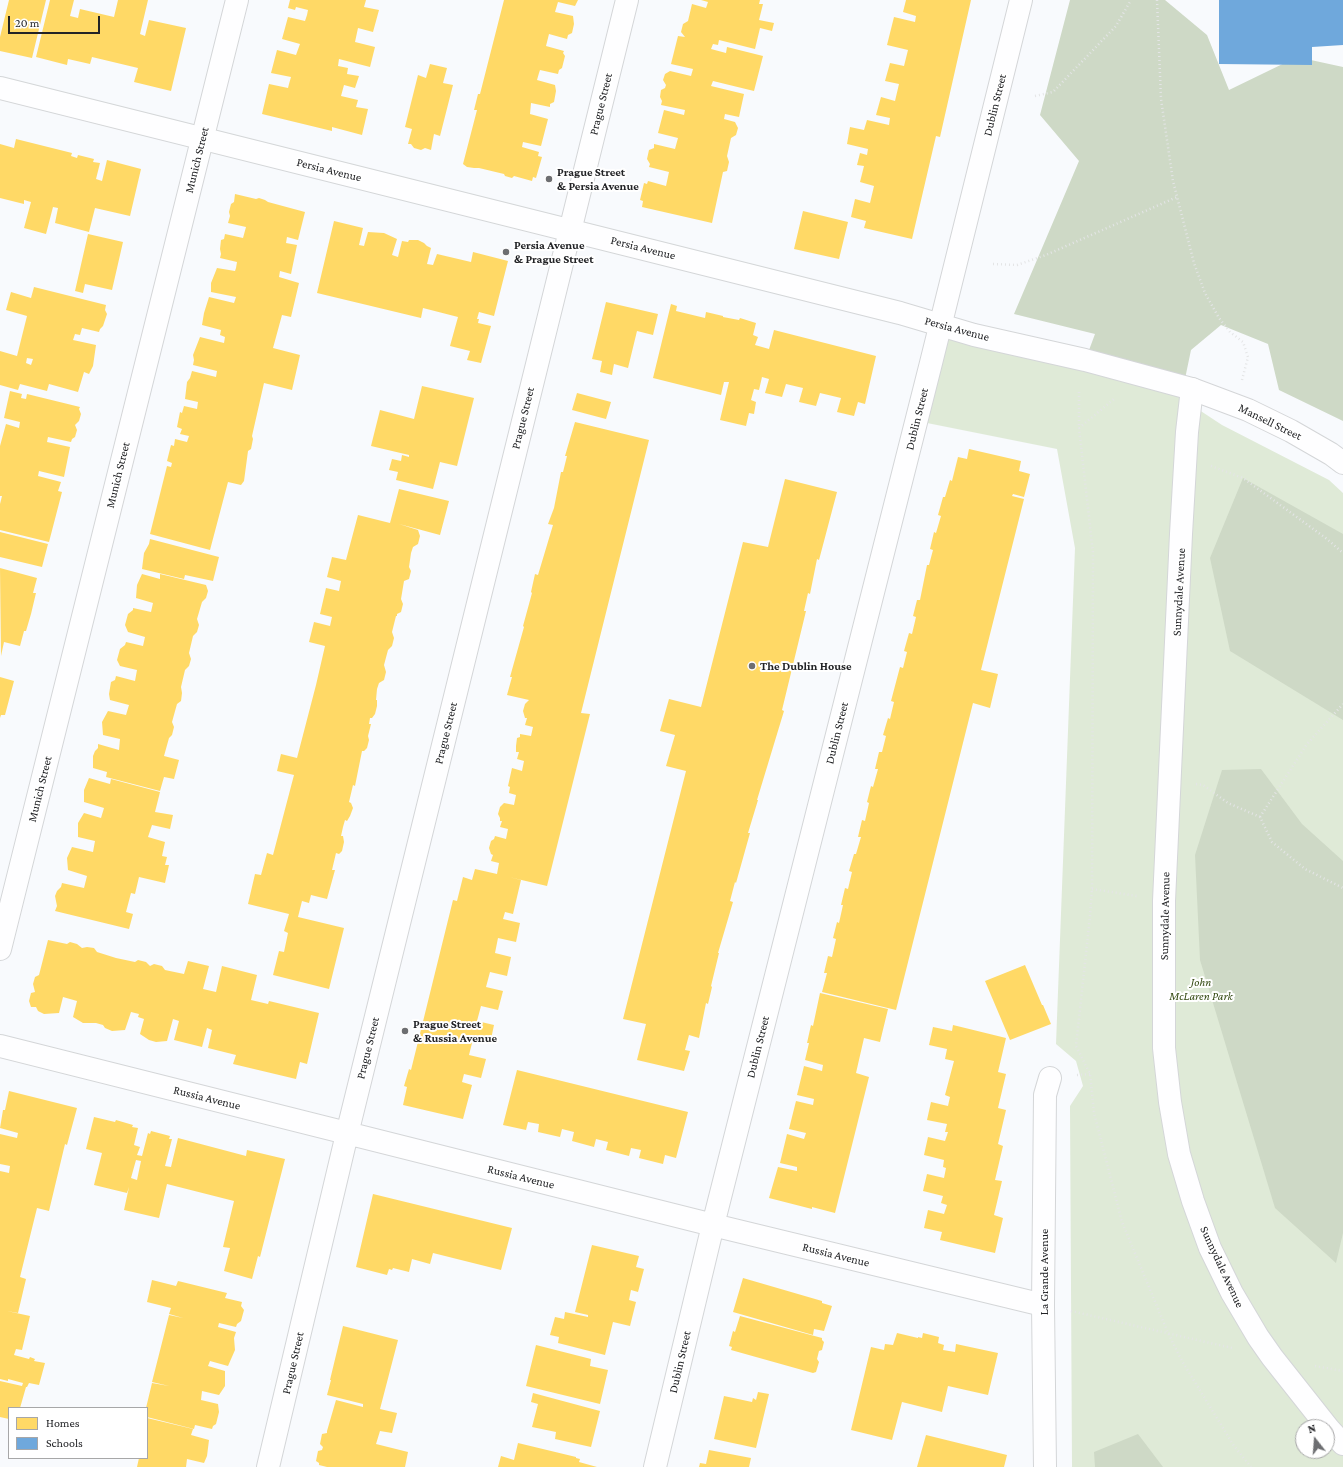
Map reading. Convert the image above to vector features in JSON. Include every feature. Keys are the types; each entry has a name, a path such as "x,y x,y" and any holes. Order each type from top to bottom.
{"street":[{"name":"Munich Street","path":"0,949 236,0"},
{"name":"Prague Street","path":"268,1467 347,1134 627,0"},
{"name":"Dublin Street","path":"655,1467 713,1225 931,363 939,325 1021,0"},
{"name":"Persia Avenue","path":"0,88 900,313 988,338 1085,360 1192,389"},
{"name":"Sunnydale Avenue","path":"1192,389 1186,456 1164,901 1164,1048 1170,1102 1179,1154 1193,1201 1210,1248 1232,1293 1258,1337 1272,1357 1329,1429 1343,1444"},
{"name":"Mansell Street","path":"1192,389 1248,410 1291,430 1343,463"},
{"name":"Russia Avenue","path":"0,1046 713,1225 1043,1305"},
{"name":"La Grande Avenue","path":"1045,1467 1043,1305 1045,1096 1050,1078"}],"path":[{"path":"1035,96 1053,92 1116,26 1131,0"},
{"path":"1157,0 1162,99 1173,181 1194,263 1205,293 1219,318 1230,332 1243,342 1248,357 1241,382"},
{"path":"993,264 1017,265 1046,255 1177,197"},
{"path":"1080,392 1079,428 1093,553 1092,889 1076,1046 1090,1074 1094,1114 1122,1222 1168,1334 1182,1362 1230,1439 1251,1467"},
{"path":"1079,428 1114,399"},
{"path":"1186,456 1243,478 1327,539 1343,554"},
{"path":"1260,816 1307,744 1343,704"},
{"path":"1170,782 1203,785 1228,802 1260,816 1272,842 1305,869 1343,888"},
{"path":"1092,889 1164,901"},
{"path":"1043,1305 1272,1357 1343,1371"}],"green space":[{"path":"1070,0 1165,0 1207,35 1229,90 1297,57 1343,67 1343,421 1279,390 1268,344 1221,325 1191,350 1181,398 1145,384 1082,369 1095,334 1014,314 1079,161 1040,115"},
{"name":"John McLaren Park","path":"945,333 1145,384 1181,398 1222,425 1329,480 1343,493 1343,1467 1072,1467 1070,1106 1083,1086 1076,1061 1056,1044 1075,548 1057,449 927,423"},
{"path":"1243,478 1343,534 1343,720 1230,651 1210,558"},
{"path":"1261,769 1302,824 1343,861 1343,1233 1336,1263 1275,1208 1200,960 1195,855 1222,770"},
{"path":"1138,1434 1163,1467 1095,1467 1094,1452"}],"building: Homes":[{"path":"9,0 46,0 32,58 0,51 0,37"},
{"path":"50,0 74,0 70,16 78,18 80,9 114,17 118,0 148,0 140,34 145,36 149,20 186,28 171,91 134,82 138,68 92,57 90,64 68,59 67,65 36,57"},
{"path":"290,0 366,0 364,7 379,10 373,32 358,28 355,42 375,47 370,67 339,59 338,66 348,68 347,74 359,76 355,88 344,85 341,96 358,100 356,107 368,109 362,135 332,127 332,131 262,114 269,84 288,88 291,77 271,73 277,50 296,55 300,44 282,39 288,17 305,21 307,15 308,10 296,7 295,10 288,8"},
{"path":"504,0 578,0 575,6 558,2 555,12 573,16 574,24 572,33 568,35 567,39 549,34 546,46 564,51 563,53 565,56 562,68 559,70 558,74 540,70 537,80 555,85 556,91 554,102 550,104 550,107 531,103 530,114 548,119 541,146 523,142 522,147 539,152 538,156 542,157 536,178 533,177 532,181 514,176 512,178 505,176 504,174 479,168 467,167 463,164 477,110 474,110 478,94 480,94"},
{"path":"701,0 760,0 759,4 763,4 759,20 774,23 772,31 760,28 755,49 719,40 718,45 713,44 711,49 726,53 727,47 763,56 754,91 713,81 711,86 744,94 739,117 725,114 724,119 735,122 738,128 736,135 731,138 727,156 729,162 727,171 723,172 712,223 642,207 643,201 640,200 644,183 647,184 648,181 666,186 669,172 649,167 650,164 647,159 649,150 654,148 654,144 675,149 678,138 658,133 664,110 684,115 685,110 661,105 661,90 665,88 666,85 663,80 665,74 670,71 691,76 693,69 671,64 678,36 685,37 681,32 683,24 688,21 692,4 706,8 708,2"},
{"path":"906,0 971,0 940,137 936,136 912,239 864,228 866,221 851,217 855,199 870,203 874,186 860,182 864,166 857,165 860,153 867,155 868,149 847,144 850,127 864,130 867,120 889,125 890,118 876,115 881,97 895,101 899,84 885,81 890,63 904,66 908,50 887,45 894,17 915,22 916,16 903,12"},
{"path":"430,64 447,68 443,83 453,85 440,136 434,134 431,150 425,148 421,150 414,148 411,144 408,144 412,129 405,127 418,75 426,78"},
{"path":"16,139 72,153 71,156 77,158 78,155 94,159 93,162 100,163 96,179 102,181 107,160 141,169 130,216 95,208 89,232 55,223 58,208 53,207 46,234 24,228 31,202 24,200 24,204 0,198 0,144 14,148"},
{"path":"235,194 256,199 259,198 268,202 305,212 298,240 287,237 286,243 297,245 291,274 280,271 279,277 299,283 291,317 282,315 273,348 300,355 292,390 264,383 252,436 253,439 251,449 248,451 244,481 241,485 228,482 210,550 150,534 167,466 171,467 172,463 167,461 171,445 174,446 175,439 187,442 189,436 180,434 182,429 177,427 180,412 182,413 184,406 197,409 198,402 185,399 187,382 192,371 216,377 217,371 193,365 193,355 200,337 224,343 225,337 220,335 221,330 202,325 209,297 234,303 236,297 211,292 211,283 217,268 235,271 236,268 237,262 220,258 221,240 224,239 225,234 243,238 246,227 228,223 230,216 229,212 231,204 234,202"},
{"path":"803,211 848,222 839,259 794,249"},
{"path":"334,221 363,228 359,245 364,246 368,232 384,233 397,239 392,255 398,257 402,241 408,242 409,240 418,240 431,248 427,264 433,265 437,254 471,262 473,252 508,261 494,316 479,312 477,319 479,319 478,323 491,326 481,363 467,360 470,351 450,346 458,317 423,308 421,318 317,293"},
{"path":"88,234 123,242 112,290 85,284 83,293 75,291"},
{"path":"34,287 106,305 105,310 107,314 103,326 99,332 82,328 80,335 75,334 73,340 96,345 93,366 89,374 84,372 78,392 49,384 47,391 20,384 18,390 0,385 0,351 17,356 27,316 6,310 11,292 31,298","holes":["27,358 33,359 31,365 26,363"]},
{"path":"606,302 658,314 653,335 637,331 628,368 614,364 612,375 600,372 602,361 592,359"},
{"path":"671,304 677,306 676,311 705,318 706,312 739,320 740,318 756,323 753,335 758,337 755,345 769,349 774,330 876,356 865,404 858,402 854,416 837,412 841,398 820,393 816,406 799,402 803,388 786,384 782,397 765,393 769,379 762,377 759,390 754,389 751,400 756,402 754,414 749,413 746,426 720,420 729,382 724,382 721,395 653,378"},
{"path":"422,386 474,398 457,466 440,462 433,489 396,480 398,472 389,470 392,459 401,461 402,455 409,457 409,455 371,446 380,410 414,419"},
{"path":"10,391 22,394 21,398 26,399 27,394 80,407 79,409 81,414 79,421 75,425 77,430 75,437 71,442 48,437 47,442 70,447 64,477 39,471 38,476 61,482 58,491 62,492 49,542 0,530 0,504 2,496 0,496 0,446 6,424 19,428 20,422 4,418"},
{"path":"577,393 611,402 606,419 572,410"},
{"path":"575,422 649,440 581,713 590,714 547,886 509,877 521,880 513,914 505,912 503,919 520,923 516,942 498,938 495,953 511,957 507,976 490,972 486,987 503,991 498,1010 481,1006 477,1021 494,1025 490,1044 473,1039 469,1055 486,1059 481,1078 464,1074 462,1082 472,1085 463,1119 403,1105 407,1087 404,1086 409,1069 411,1070 453,900 457,901 463,877 472,880 475,869 497,874 499,863 491,861 493,855 491,854 489,848 491,841 495,836 506,839 508,829 500,827 502,821 500,821 498,814 500,807 504,803 514,805 516,795 509,793 510,787 508,786 512,768 522,771 524,761 517,759 519,752 516,752 517,738 520,737 520,734 531,736 533,727 525,725 527,718 525,718 523,711 525,704 529,700 507,695 512,677 510,677 524,627 535,574 538,575 553,525 548,524 554,508 561,472 563,472 567,456 565,456"},
{"path":"969,449 1021,461 1019,471 1030,474 1024,497 1013,494 1012,496 1024,499 981,670 998,674 990,708 973,703 896,1010 822,992 827,973 824,973 828,956 832,957 836,939 833,938 837,922 839,923 845,888 848,889 852,872 849,871 861,837 858,837 862,820 865,821 869,803 867,802 871,786 873,787 878,769 875,769 879,752 882,752 886,736 883,735 888,718 890,719 894,702 891,701 900,667 903,668 907,652 904,651 909,633 912,634 916,617 913,616 917,600 920,600 927,565 929,565 933,550 930,549 934,532 936,533 941,516 938,515 950,480 952,481 958,457 967,459"},
{"path":"785,479 837,492 819,560 817,559 810,594 808,593 804,611 806,611 782,710 784,711 757,800 748,833 750,833 730,901 733,902 718,953 708,1004 706,1003 699,1038 689,1035 685,1050 690,1051 684,1071 637,1060 646,1024 623,1019 686,771 666,766 675,735 660,731 669,699 701,707 743,542 768,547"},
{"path":"399,489 449,501 440,535 399,524 418,530 420,536 418,544 413,547 411,553 409,567 411,571 409,579 404,581 401,599 403,604 401,612 396,616 392,632 394,638 392,646 388,650 384,665 386,672 384,680 379,683 377,689 377,706 375,714 372,718 370,718 369,724 371,724 367,748 362,751 355,786 353,785 349,802 353,808 347,821 345,820 343,827 341,836 343,836 344,842 342,851 339,854 336,853 332,870 335,870 327,899 311,895 309,903 302,901 298,917 344,928 329,989 273,975 279,951 284,952 288,933 284,931 289,914 248,904 255,874 261,875 267,853 273,855 294,775 277,771 281,754 297,758 316,685 325,646 309,642 314,622 330,626 332,617 320,614 326,588 339,591 341,581 327,577 332,557 346,560 358,515 390,523"},
{"path":"0,532 48,544 42,567 0,557"},
{"path":"150,539 219,557 213,581 185,575 184,579 142,569 144,553"},
{"path":"0,568 37,578 33,593 36,593 31,614 20,646 4,642 1,656"},
{"path":"142,574 160,579 160,574 206,585 208,591 206,598 202,602 197,619 199,625 197,632 193,636 189,653 191,659 189,666 185,670 181,687 181,701 177,704 172,722 174,727 172,735 169,738 164,756 179,760 174,779 164,777 160,791 106,777 107,772 93,768 93,756 98,748 98,744 119,750 120,739 103,735 102,722 108,711 126,715 129,705 110,700 109,694 111,682 115,680 116,676 135,681 137,670 120,666 117,660 120,649 126,642 143,646 145,637 128,632 125,625 128,614 133,610 133,608 151,612 153,603 136,598 137,585"},
{"path":"0,677 14,681 5,715 1,715 0,718"},
{"path":"89,778 110,784 111,779 160,792 155,812 173,815 170,829 152,825 148,837 165,842 162,856 167,857 165,865 169,865 165,883 139,877 135,894 131,893 126,912 133,914 129,929 55,911 57,906 55,896 62,883 84,888 87,876 68,870 67,858 72,847 93,852 95,841 78,837 78,823 84,813 101,818 104,808 84,802 84,790"},
{"path":"48,940 67,944 70,942 77,944 82,948 94,948 97,952 116,958 135,962 138,960 146,962 150,966 154,964 162,966 165,970 184,974 188,961 209,966 203,989 216,992 222,966 257,975 251,1000 268,1004 269,1001 319,1013 307,1064 300,1062 296,1079 233,1064 236,1055 208,1048 212,1030 207,1028 202,1047 174,1040 179,1021 173,1019 167,1041 156,1042 149,1040 140,1034 144,1019 138,1017 139,1014 131,1012 125,1030 112,1031 105,1028 103,1025 96,1023 83,1023 73,1017 77,1001 63,997 59,1013 44,1014 38,1011 36,1007 31,1007 29,1001 31,993 35,992 33,984 35,977 39,975"},
{"path":"1025,965 1051,1024 1010,1040 985,981"},
{"path":"820,993 888,1009 880,1042 864,1038 856,1073 869,1077 835,1213 769,1198 778,1167 797,1171 797,1167 780,1163 787,1134 804,1139 806,1133 789,1129 796,1101 813,1105 814,1099 797,1095 804,1066 822,1071 823,1065 805,1060 811,1025 813,1026"},
{"path":"953,1025 1006,1038 998,1072 1006,1074 998,1108 1006,1110 998,1144 1003,1146 995,1180 1002,1181 994,1215 1003,1218 995,1253 940,1240 942,1232 924,1228 928,1210 944,1214 947,1205 941,1203 943,1196 923,1191 927,1174 944,1178 946,1168 943,1167 944,1160 924,1155 928,1137 945,1141 948,1132 945,1132 947,1124 927,1120 931,1102 948,1106 950,1097 945,1095 954,1061 945,1059 947,1049 929,1045 933,1027 952,1031"},
{"path":"517,1070 688,1112 676,1158 665,1155 663,1164 639,1158 641,1150 631,1148 629,1156 606,1150 608,1142 596,1139 594,1147 572,1141 574,1132 562,1129 560,1137 538,1132 539,1124 528,1122 526,1130 503,1125"},
{"path":"9,1091 77,1108 67,1145 65,1144 49,1211 37,1208 20,1277 26,1279 18,1313 7,1311 30,1316 22,1350 16,1349 14,1355 29,1359 30,1357 35,1359 34,1361 45,1363 39,1385 29,1383 26,1387 20,1407 8,1407 8,1419 0,1417 0,1381 22,1386 23,1383 8,1379 8,1381 0,1379 0,1171 9,1173 10,1166 0,1164 0,1134 17,1138 18,1133 0,1128 3,1110 5,1110"},
{"path":"94,1117 115,1122 116,1120 138,1128 134,1145 140,1147 137,1155 142,1156 148,1133 150,1134 151,1131 170,1136 169,1139 172,1139 165,1166 171,1167 178,1138 246,1156 247,1150 285,1159 260,1257 258,1256 252,1279 224,1271 230,1248 223,1247 234,1201 167,1184 159,1218 124,1210 129,1187 127,1193 94,1185 102,1153 86,1149","holes":["136,1160 141,1161 137,1180 131,1178"]},
{"path":"373,1194 512,1228 501,1270 433,1253 430,1264 412,1259 409,1272 393,1268 392,1270 389,1269 387,1275 356,1267"},
{"path":"592,1245 639,1256 636,1267 644,1269 638,1292 631,1290 629,1300 636,1302 630,1326 613,1322 605,1355 558,1343 559,1337 550,1335 555,1317 564,1319 565,1312 588,1317 588,1315 575,1312"},
{"path":"743,1278 822,1301 822,1303 832,1306 824,1331 814,1329 813,1335 733,1312"},
{"path":"152,1280 176,1286 178,1281 227,1293 225,1298 242,1302 241,1306 244,1310 241,1321 236,1327 219,1323 218,1327 236,1332 234,1338 235,1350 228,1366 210,1361 208,1366 225,1371 225,1386 219,1395 202,1391 201,1400 218,1404 219,1412 216,1424 212,1429 195,1425 194,1429 148,1417 148,1407 146,1407 152,1383 169,1386 152,1382 169,1315 183,1318 169,1314 171,1308 147,1302"},
{"path":"740,1316 822,1338 824,1342 822,1350 819,1351 817,1359 819,1362 816,1372 813,1373 731,1350 732,1347 729,1346 733,1331 735,1332"},
{"path":"343,1326 398,1340 380,1409 397,1413 392,1433 380,1431 376,1444 408,1452 405,1467 327,1467 319,1465 316,1461 318,1451 322,1450 323,1447 320,1444 322,1434 327,1433 336,1400 363,1407 363,1404 327,1395"},
{"path":"897,1333 918,1338 922,1338 923,1333 939,1337 938,1343 944,1345 943,1350 955,1352 956,1344 998,1353 988,1395 948,1386 942,1412 902,1402 892,1440 851,1430 871,1347 884,1350 885,1344 893,1345"},
{"path":"536,1345 591,1359 590,1366 608,1370 600,1404 526,1386"},
{"path":"758,1392 769,1394 756,1448 714,1439 724,1396 752,1402 753,1398 756,1400"},
{"path":"533,1393 600,1411 591,1447 555,1439 556,1432 532,1427 538,1404 531,1402"},
{"path":"148,1418 193,1429 191,1435 209,1440 207,1456 204,1463 187,1459 186,1467 137,1467 139,1459 148,1459"},
{"path":"926,1435 1007,1455 1004,1467 917,1467"},
{"path":"518,1443 576,1457 580,1459 579,1462 597,1467 498,1467 501,1456 514,1460"},
{"path":"709,1450 751,1458 749,1467 699,1467 700,1463 706,1464"}],"building: Schools":[{"path":"1219,0 1343,0 1343,45 1312,47 1312,65 1219,64"}],"place":[{"name":"Prague Street & Persia Avenue","path":"549,179"},
{"name":"Persia Avenue & Prague Street","path":"506,252"},
{"name":"The Dublin House","path":"752,666"},
{"name":"Prague Street & Russia Avenue","path":"405,1031"}]}
